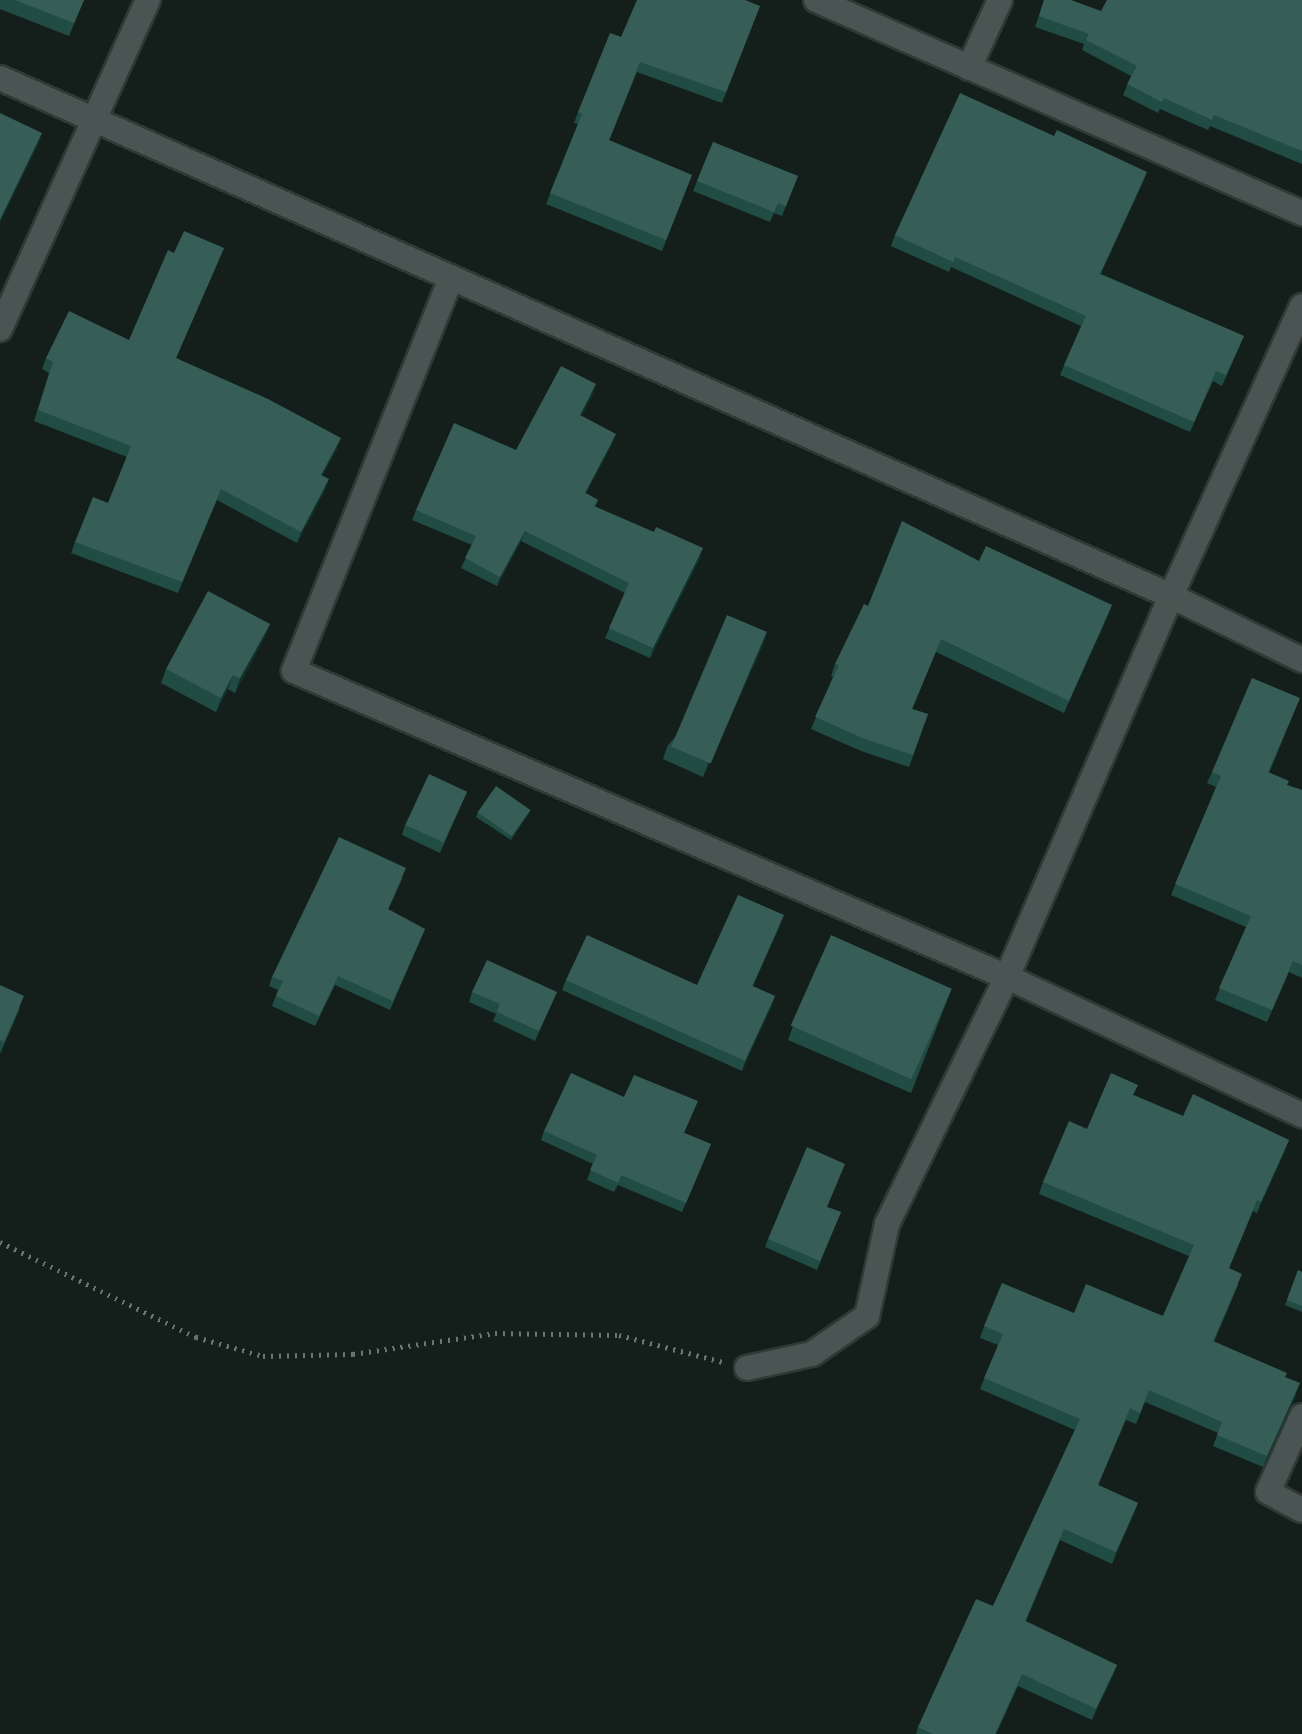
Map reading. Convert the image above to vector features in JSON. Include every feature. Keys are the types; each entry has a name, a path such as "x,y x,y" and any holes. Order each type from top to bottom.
{"street":[{"path":"0,329 148,0"},
{"path":"816,0 1302,213"},
{"path":"969,68 1000,0"},
{"path":"0,78 93,122 1171,596 1302,660"},
{"path":"451,278 294,671 1007,977 1302,1115"},
{"path":"747,1368 812,1354 867,1316 887,1224 1007,977 1171,596 1302,306"},
{"path":"1302,1416 1268,1492 1302,1510"}],"path":[{"path":"0,1242 196,1337 263,1356 353,1354 495,1333 619,1335 747,1368"}],"building":[{"path":"15,0 84,0 74,23"},
{"path":"637,0 745,0 760,6 726,92 640,62 609,140 692,175 666,240 550,193 610,33 621,37"},
{"path":"1044,0 1071,0 1101,11 1107,0 1302,0 1302,151 1214,115 1212,120 1164,98 1162,102 1127,84 1137,66 1086,40 1089,34 1039,16"},
{"path":"960,93 1054,136 1057,130 1147,172 1100,274 1244,336 1226,375 1216,371 1194,422 1064,365 1086,316 955,257 953,262 895,235"},
{"path":"0,113 42,133 0,220"},
{"path":"713,142 798,176 786,206 778,203 774,212 697,181"},
{"path":"184,231 224,248 176,358 268,399 341,438 321,475 329,479 301,532 221,489 182,582 75,542 93,497 108,503 131,446 38,410 53,362 46,358 69,311 129,340 168,250 174,253"},
{"path":"561,366 596,384 580,415 616,434 585,493 598,500 594,506 654,532 656,527 703,548 653,648 609,628 629,583 525,531 500,577 465,558 476,536 416,510 454,423 516,450"},
{"path":"902,521 979,561 986,546 1112,605 1069,701 941,639 912,709 928,714 913,755 865,739 815,717 839,665 835,664 864,604 868,606"},
{"path":"208,591 270,624 240,678 233,675 221,698 166,669"},
{"path":"727,615 767,632 711,763 671,747"},
{"path":"1252,678 1300,698 1268,772 1289,781 1287,785 1302,790 1302,965 1293,961 1272,1010 1219,988 1251,916 1175,884 1221,776 1212,772"},
{"path":"429,774 467,792 443,843 405,825"},
{"path":"496,786 530,810 512,836 478,812"},
{"path":"339,837 406,868 388,909 425,929 393,1001 338,976 319,1016 276,996 283,981 272,977"},
{"path":"738,895 784,915 752,986 775,996 745,1061 566,980 587,935 697,985"},
{"path":"831,935 952,989 911,1079 791,1025"},
{"path":"487,960 557,992 539,1031 497,1012 500,1004 472,992"},
{"path":"0,985 24,996 4,1042 0,1040"},
{"path":"571,1073 624,1097 634,1075 698,1101 684,1133 711,1144 686,1203 621,1175 618,1183 590,1170 597,1155 544,1131"},
{"path":"1111,1073 1138,1085 1133,1095 1183,1116 1193,1094 1289,1140 1261,1202 1257,1200 1229,1268 1242,1274 1213,1341 1287,1373 1285,1377 1300,1383 1267,1456 1217,1435 1222,1422 1149,1390 1140,1413 1130,1408 1098,1485 1138,1503 1116,1552 1064,1529 1025,1621 1117,1665 1096,1709 1022,1674 995,1734 933,1734 918,1727 976,1599 993,1606 1080,1419 984,1378 1003,1334 984,1326 1002,1283 1074,1313 1086,1284 1163,1316 1194,1245 1043,1182 1069,1121 1087,1129"},
{"path":"807,1147 845,1164 827,1207 841,1212 820,1261 768,1239"},
{"path":"1298,1270 1302,1272 1302,1306 1287,1300"}]}
